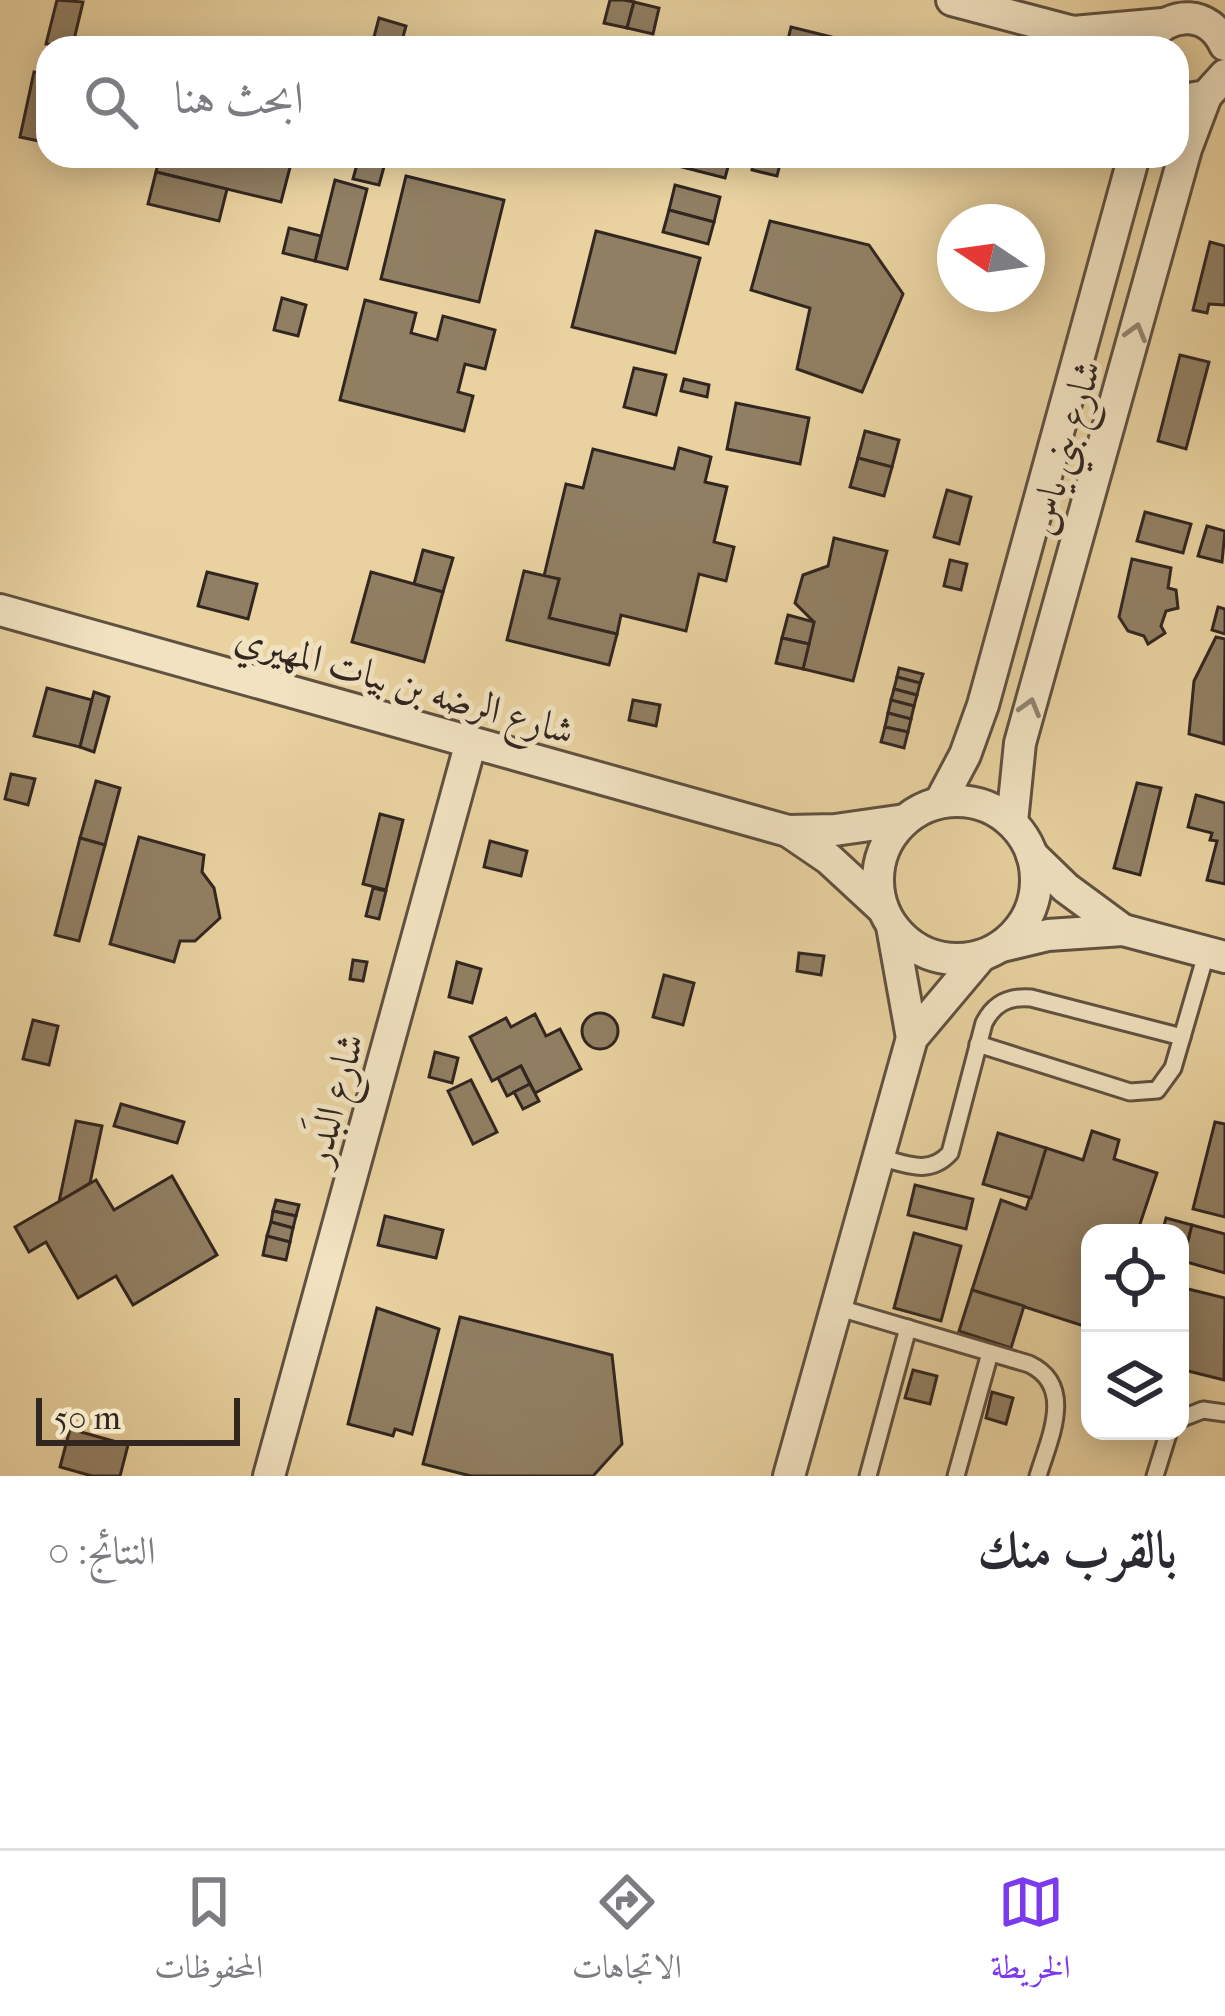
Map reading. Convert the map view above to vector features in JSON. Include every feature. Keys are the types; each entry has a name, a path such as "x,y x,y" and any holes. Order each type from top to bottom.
{"street":[{"path":"952,0 1080,36"},
{"path":"1223,40 1225,3"},
{"path":"1073,32 1196,18 1223,40"},
{"name":"شارع بني ياس","path":"1189,141 1208,92"},
{"name":"شارع بني ياس","path":"940,802 965,755 983,705 1131,168"},
{"name":"شارع بني ياس","path":"1012,822 1020,743 1181,168"},
{"name":"شارع الرضه بن بيات المهيري","path":"0,610 788,831 905,820"},
{"name":"شارع البَدر","path":"269,1476 471,742"},
{"path":"912,1038 878,871 883,851 905,820 940,802 978,803 1012,822 1032,855 1066,888 1123,930"},
{"name":"شارع الرضه بن بيات المهيري","path":"788,831 829,859 888,918"},
{"path":"788,1476 912,1038 1027,916 1034,896 1032,855"},
{"path":"888,918 922,952 941,958 1048,935 1123,930 1216,954"}],"lane":[{"path":"978,1044 1139,1094 1164,1084 1216,954"},
{"path":"879,1157 924,1168 950,1153 989,1013 1008,999 1019,997 1182,1037"},
{"path":"836,1307 1038,1368 1054,1391 1057,1410 1038,1476"},
{"path":"868,1476 908,1328"},
{"path":"956,1476 990,1353"},
{"path":"1189,1415 1203,1410 1225,1413"},
{"path":"1155,1476 1166,1440"}],"building":[{"path":"57,0 83,2 75,36 48,36"},
{"path":"610,0 634,2 627,28 604,23"},
{"path":"634,2 659,8 653,34 627,28"},
{"path":"379,18 406,26 403,36 374,36"},
{"path":"791,27 828,36 789,36"},
{"path":"34,72 36,72 36,140 20,137"},
{"path":"157,168 290,168 281,202 156,172"},
{"path":"356,168 384,168 379,185 353,179"},
{"path":"686,168 728,168 725,178"},
{"path":"752,168 779,168 777,176"},
{"path":"156,172 227,189 219,221 148,204"},
{"path":"406,176 504,200 479,302 381,279"},
{"path":"335,180 367,189 347,269 315,261"},
{"path":"675,185 720,197 714,222 669,210"},
{"path":"669,210 714,222 708,244 663,232"},
{"path":"770,221 869,245 903,294 862,392 797,369 810,308 751,290"},
{"path":"289,228 321,236 315,261 283,253"},
{"path":"596,231 700,258 675,353 572,327"},
{"path":"1210,242 1225,246 1225,305 1209,304 1207,313 1193,310"},
{"path":"282,298 306,305 298,336 274,330"},
{"path":"365,300 416,313 411,333 437,340 443,316 495,330 485,369 465,364 458,392 473,396 464,431 340,400"},
{"path":"1180,355 1209,362 1186,449 1158,441"},
{"path":"634,368 666,375 656,415 624,407"},
{"path":"684,379 709,385 707,397 681,391"},
{"path":"736,403 809,418 800,464 727,449"},
{"path":"865,431 899,440 892,467 858,458"},
{"path":"679,448 711,457 705,482 727,487 714,542 734,547 726,581 699,574 686,631 621,615 617,634 549,618 559,579 544,576 566,484 583,488 593,449 674,469"},
{"path":"858,458 892,467 884,496 850,487"},
{"path":"947,490 971,497 959,544 934,537"},
{"path":"1145,512 1191,524 1183,553 1137,541"},
{"path":"1207,526 1225,531 1222,562 1198,556"},
{"path":"834,538 887,551 853,681 803,669 814,622 795,603 803,575 828,566"},
{"path":"423,550 453,558 443,592 414,584"},
{"path":"1132,559 1171,568 1168,588 1176,590 1178,608 1166,611 1161,626 1165,633 1148,644 1144,636 1128,631 1119,617"},
{"path":"950,560 967,564 961,590 944,586"},
{"path":"524,571 559,579 549,618 617,634 609,665 507,640"},
{"path":"207,572 257,584 248,619 198,606"},
{"path":"371,572 443,592 424,662 352,642"},
{"path":"1218,607 1225,609 1225,634 1212,630"},
{"path":"788,615 814,622 809,644 782,638"},
{"path":"1216,637 1225,639 1224,744 1189,734 1194,681"},
{"path":"782,638 809,644 803,669 776,663"},
{"path":"899,668 923,674 920,683 897,677"},
{"path":"897,677 920,683 917,695 894,689"},
{"path":"47,688 92,700 80,747 34,736"},
{"path":"894,689 917,695 914,706 891,700"},
{"path":"94,692 109,697 94,752 80,747"},
{"path":"633,700 660,705 656,726 629,720"},
{"path":"891,700 914,706 911,719 888,713"},
{"path":"888,713 911,719 908,732 885,727"},
{"path":"885,727 908,732 904,748 881,742"},
{"path":"11,774 35,779 28,805 5,799"},
{"path":"96,781 120,788 105,845 80,838"},
{"path":"1137,783 1161,788 1140,875 1114,868"},
{"path":"1196,795 1225,803 1225,884 1207,880 1217,841 1210,840 1212,833 1188,827"},
{"path":"380,814 403,820 386,890 363,884"},
{"path":"139,837 204,855 202,872 214,888 220,918 195,941 180,941 174,962 110,944"},
{"path":"80,838 105,845 79,941 55,935"},
{"path":"490,841 527,851 521,876 484,867"},
{"path":"373,888 386,891 379,919 366,916"},
{"path":"799,953 824,956 821,975 797,971"},
{"path":"353,960 367,962 363,981 350,979"},
{"path":"457,962 481,969 472,1003 449,997"},
{"path":"664,975 694,983 683,1025 653,1017"},
{"path":"600,1013 613,1018 618,1031 613,1044 600,1049 587,1044 582,1031 587,1018"},
{"path":"535,1014 546,1036 560,1029 581,1069 535,1093 521,1066 492,1081 470,1037 506,1018 511,1027"},
{"path":"33,1020 58,1026 49,1065 23,1059"},
{"path":"435,1052 458,1058 452,1083 429,1077"},
{"path":"521,1066 530,1084 507,1096 498,1078"},
{"path":"471,1080 497,1132 473,1144 448,1091"},
{"path":"530,1084 539,1101 523,1109 514,1092"},
{"path":"121,1104 184,1122 177,1143 114,1126"},
{"path":"76,1121 102,1126 90,1183 59,1202"},
{"path":"1215,1122 1225,1124 1225,1217 1193,1209"},
{"path":"1092,1131 1119,1140 1114,1159 1157,1173 1140,1224 1081,1224 1081,1325 972,1290 1001,1200 1026,1209 1046,1148 1083,1160"},
{"path":"998,1133 1046,1148 1031,1198 983,1184"},
{"path":"172,1176 217,1255 133,1305 116,1276 78,1298 46,1242 29,1252 15,1227 96,1180 114,1210"},
{"path":"915,1185 973,1199 966,1229 908,1215"},
{"path":"276,1200 299,1205 296,1216 273,1211"},
{"path":"273,1211 296,1216 293,1228 271,1222"},
{"path":"385,1216 443,1230 436,1258 378,1245"},
{"path":"271,1222 293,1228 290,1242 267,1236"},
{"path":"1192,1225 1225,1234 1225,1273 1189,1263"},
{"path":"914,1233 961,1246 941,1321 894,1308"},
{"path":"267,1236 290,1242 286,1260 263,1255"},
{"path":"1189,1289 1225,1298 1224,1380 1189,1371"},
{"path":"972,1290 1024,1306 1011,1348 959,1331"},
{"path":"377,1308 439,1329 412,1434 395,1429 393,1436 348,1424"},
{"path":"460,1317 612,1355 622,1444 593,1476 471,1476 423,1464"},
{"path":"913,1370 937,1376 930,1404 905,1398"},
{"path":"992,1392 1013,1398 1006,1424 986,1418"},
{"path":"70,1429 128,1445 120,1476 92,1476 60,1467"}]}
